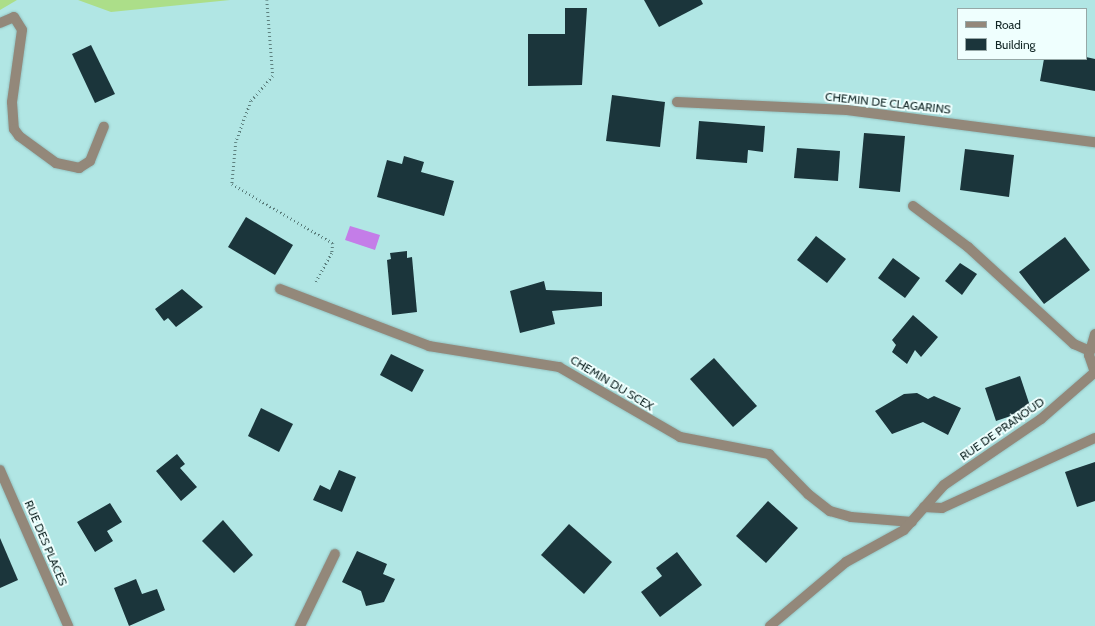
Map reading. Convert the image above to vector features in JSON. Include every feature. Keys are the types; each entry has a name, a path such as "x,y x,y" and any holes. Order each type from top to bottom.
{"street":[{"path":"0,23 14,17 22,30 12,102 14,129 19,136 56,163 79,168 90,161 104,128"},
{"name":"CHEMIN DE CLAGARINS","path":"677,102 854,111 1095,142"},
{"path":"913,206 968,247 1074,344 1090,351"},
{"name":"CHEMIN DU SCEX","path":"280,289 308,301 429,346 559,367 680,437 769,454 808,494 830,511 851,517 903,519 912,522"},
{"path":"1095,334 1090,351 1095,372"},
{"name":"RUE DE PRANOUD","path":"770,626 846,562 912,522 944,485 1041,419 1095,372"},
{"path":"924,507 942,508 1095,438"},
{"name":"RUE DES PLACES","path":"0,470 68,626"},
{"path":"300,626 335,554"}],"path":[{"path":"268,0 273,76 251,101 236,142 232,184 333,243 332,253 308,301"}],"green space":[{"path":"0,0 17,0 0,10"},
{"path":"78,0 230,0 111,12"}],"shaded area":[{"path":"350,226 380,235 375,250 345,240"}],"building":[{"path":"644,0 701,0 703,4 659,27"},
{"path":"565,8 587,8 582,85 528,86 528,34 565,34"},
{"path":"91,45 115,94 95,103 72,54"},
{"path":"1087,57 1095,59 1095,91 1040,81 1044,60 1087,60"},
{"path":"612,95 665,102 660,147 606,141"},
{"path":"699,121 765,126 763,152 748,150 747,163 696,159"},
{"path":"864,133 905,136 900,192 859,188"},
{"path":"797,148 840,151 838,181 794,178"},
{"path":"965,149 1014,155 1009,197 960,190"},
{"path":"404,156 424,162 421,172 454,181 444,216 377,197 387,160 402,164"},
{"path":"246,217 293,245 275,275 228,247"},
{"path":"816,236 846,259 827,283 797,260"},
{"path":"1065,237 1090,270 1044,304 1019,272"},
{"path":"407,251 407,258 412,257 417,312 392,315 387,260 391,259 390,253"},
{"path":"893,258 920,278 905,298 878,278"},
{"path":"960,263 977,274 962,295 945,281"},
{"path":"544,281 546,290 602,292 602,306 552,311 555,324 520,333 510,291"},
{"path":"182,289 203,307 176,327 168,318 164,321 155,309"},
{"path":"913,315 938,337 921,357 915,350 907,364 892,352 896,345 892,340"},
{"path":"391,354 424,370 412,392 380,375"},
{"path":"714,358 757,406 733,427 690,379"},
{"path":"1020,376 1031,409 996,421 985,388"},
{"path":"917,393 928,399 934,396 961,408 948,435 923,422 892,434 875,411 904,394"},
{"path":"261,408 293,424 279,452 248,436"},
{"path":"177,454 185,464 180,468 197,487 181,501 156,471"},
{"path":"1095,462 1095,501 1077,507 1065,472"},
{"path":"339,470 356,477 342,512 313,500 320,485 330,490"},
{"path":"768,501 798,528 766,563 736,536"},
{"path":"110,503 122,522 107,531 113,541 95,552 77,522"},
{"path":"223,520 253,555 234,573 202,541"},
{"path":"569,524 612,562 584,594 541,555"},
{"path":"0,538 18,580 0,588"},
{"path":"357,551 387,564 383,574 395,579 384,602 366,606 361,591 342,582"},
{"path":"677,552 702,585 660,617 641,592 662,576 656,568"},
{"path":"136,579 142,594 157,589 165,610 129,626 114,588"}]}
